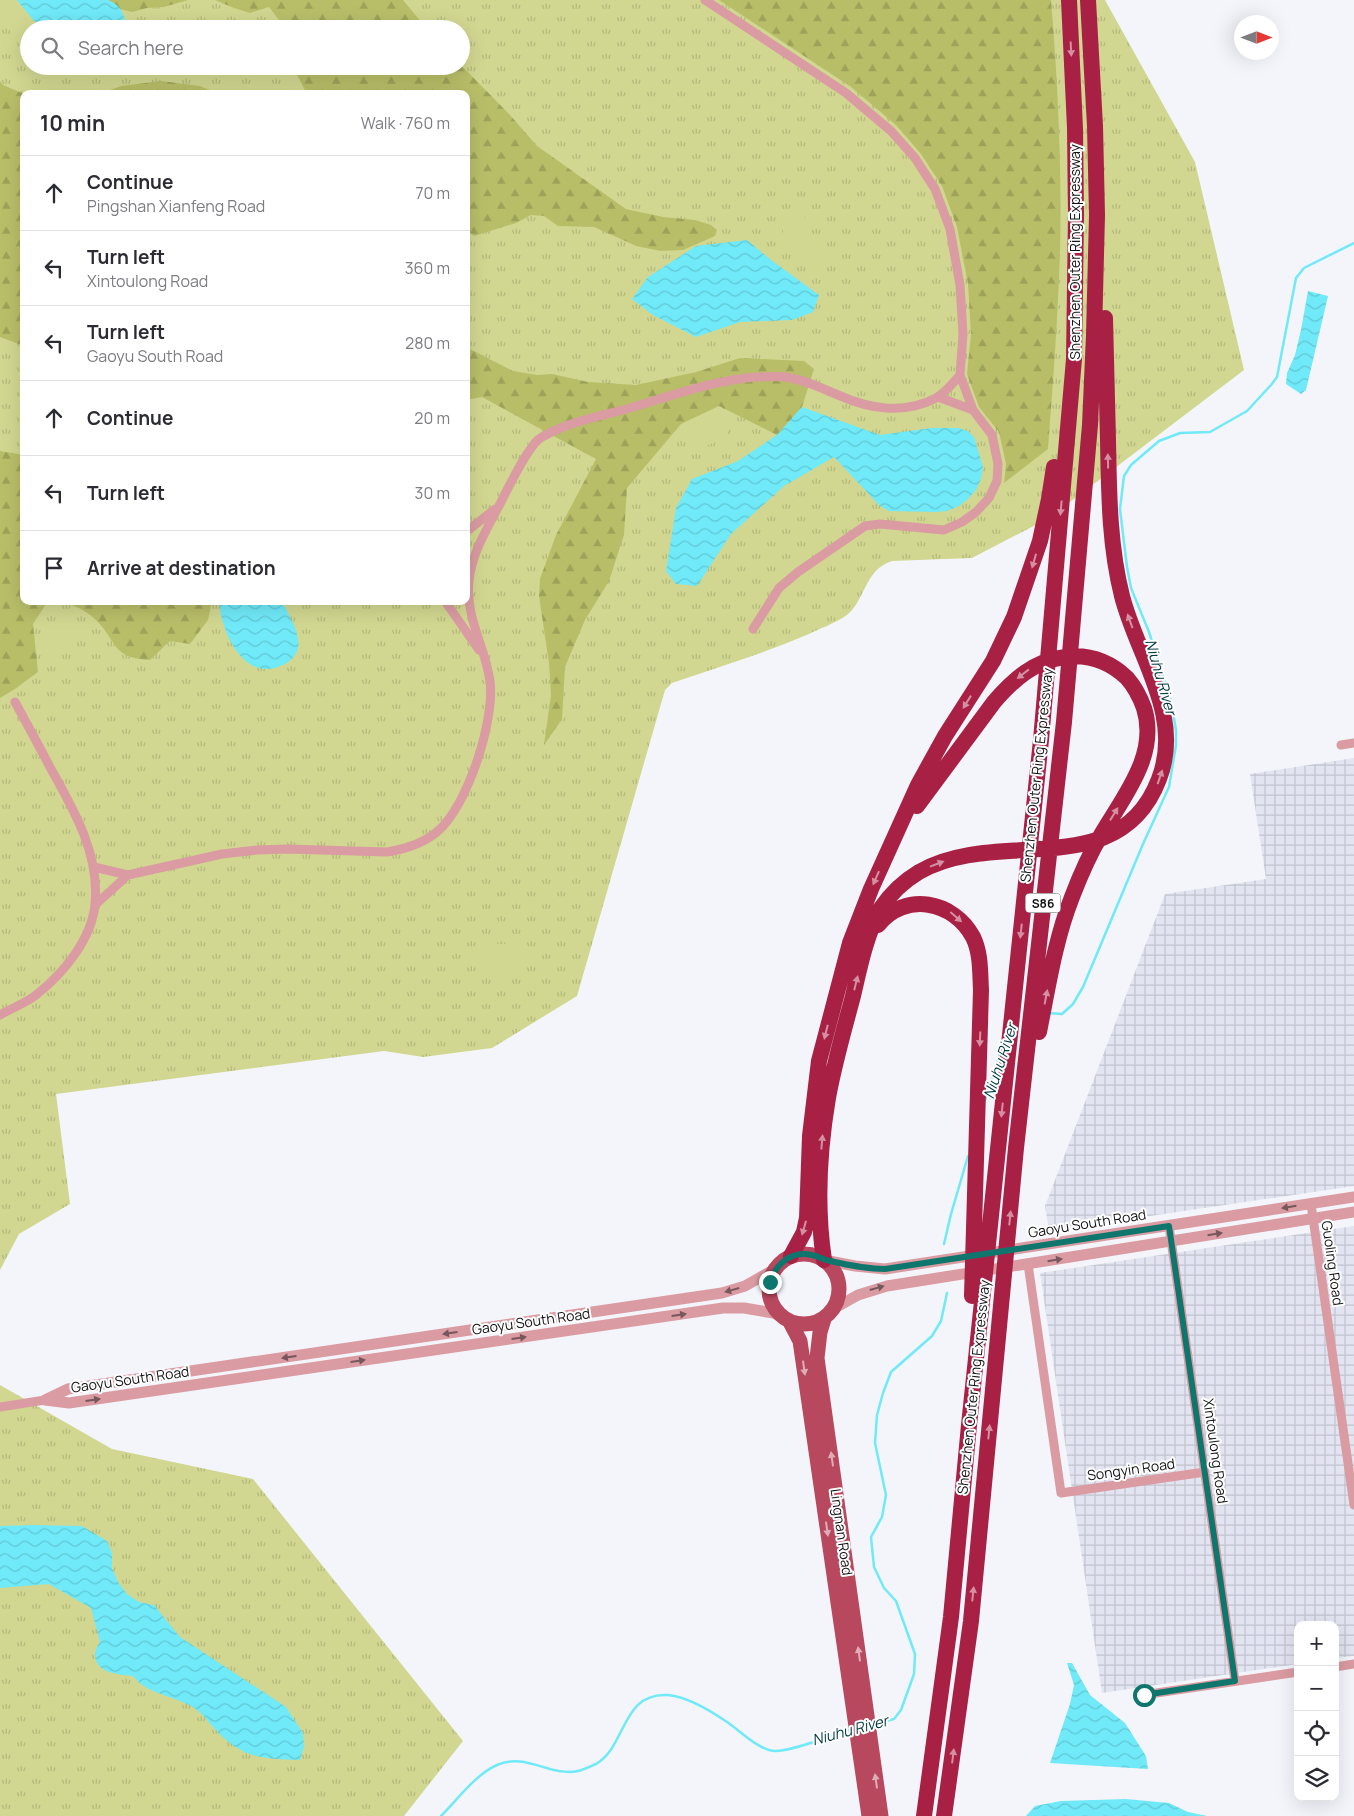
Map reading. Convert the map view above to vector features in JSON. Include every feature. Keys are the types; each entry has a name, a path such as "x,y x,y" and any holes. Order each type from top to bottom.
{"highway":[{"name":"Shenzhen Outer Ring Expressway","path":"924,1816 952,1617 969,1425 1040,740 1074,359 1076,300 1075,128 1069,0"},
{"name":"Shenzhen Outer Ring Expressway","path":"944,1816 971,1621 1016,1148 1061,750 1086,465 1094,334 1097,215 1095,126 1088,0"},
{"path":"824,1260 820,1212 820,1172 827,1106 832,1077 859,972 870,934 881,909 903,883 934,864 977,853 1080,845 1100,840 1121,830 1136,819 1154,792 1165,760 1166,725 1157,690 1128,618 1113,555 1109,493 1104,302 1097,215"},
{"path":"791,1256 804,1232 807,1218 810,1136 814,1094 821,1053 850,943 871,889 931,761 993,660 1021,598 1040,541 1074,359"},
{"path":"897,834 983,715 1005,689 1030,668 1056,658 1085,656 1097,659 1121,672 1131,682 1140,696 1148,728 1144,756 1132,783 1088,858 1066,912 1054,953 1016,1148"},
{"path":"870,934 889,914 900,907 913,904 939,906 950,911 967,928 974,939 980,968 981,990 969,1425"}],"main road":[{"path":"805,1254 824,1260 834,1270 839,1283 839,1296 829,1314 811,1324 804,1325 785,1318 772,1302 769,1289 775,1269 791,1256 805,1254"},
{"name":"Lingnan Road","path":"829,1314 820,1332 817,1358 859,1704"},
{"name":"Lingnan Road","path":"785,1318 800,1341 865,1745"},
{"path":"865,1745 869,1816"},
{"path":"865,1745 882,1816"}],"street":[{"path":"705,0 846,93 891,130 915,158 935,189 950,229 960,285 963,334 960,376 973,410 992,435 998,464 997,481 989,498 976,512 962,522 944,530 880,524 865,526 798,572 779,588 753,629"},
{"path":"470,579 476,551 533,445 544,436 566,426 717,384 756,377 786,377 809,383 841,397 876,407 895,410 911,408 938,397 960,376"},
{"path":"938,397 973,410"},
{"path":"470,529 500,506"},
{"path":"95,905 128,876 202,858 241,851 288,849 387,852 414,846 438,831 456,810 482,747 488,726 491,704 490,682 486,660 471,618 470,601"},
{"path":"448,605 486,660"},
{"path":"0,1015 36,995 74,956 88,930 95,905 94,867 84,835 74,810 15,702"},
{"path":"1341,745 1354,743"},
{"path":"94,867 128,876"},
{"name":"Gaoyu South Road","path":"824,1260 885,1269 1354,1197"},
{"name":"Guoling Road","path":"1310,1204 1354,1505"},
{"path":"829,1314 858,1295 887,1286 1354,1212"},
{"name":"Xintoulong Road","path":"1169,1226 1235,1681"},
{"name":"Songyin Road","path":"1028,1264 1061,1493 1205,1472"},
{"name":"Gaoyu South Road","path":"45,1400 68,1389 722,1293 745,1286 775,1269"},
{"name":"Gaoyu South Road","path":"45,1400 69,1403 723,1308 744,1308 785,1318"},
{"path":"0,1407 45,1400"},
{"path":"1339,1666 1354,1664"},
{"path":"1144,1695 1294,1673"}],"shaded area":[{"path":"1354,758 1354,1186 1049,1231 1045,1206 1165,894 1266,879 1250,774"},
{"path":"1354,1226 1354,1656 1339,1658 1339,1621 1294,1621 1294,1665 1102,1693 1040,1273"}],"green space":[{"path":"0,0 1105,0 1195,162 1244,370 1049,518 972,558 892,561 883,565 875,572 857,604 844,617 776,647 672,683 665,690 577,996 492,1048 423,1057 384,1051 56,1094 70,1204 19,1234 0,1270"},
{"path":"0,0 10,0 14,3 16,12 24,15 26,20 20,20 20,33 15,35 6,27 1,16"},
{"path":"101,0 188,0 164,7 147,8 132,12 119,9"},
{"path":"215,0 403,0 420,20 279,20 269,7 250,13"},
{"path":"719,0 1051,0 1059,126 1060,220 1057,326 1048,449 1004,483 1006,464 999,432 979,407 967,374 971,334 968,284 957,227 942,186 921,154 896,125 851,87"},
{"path":"470,74 537,146 626,209 663,217 695,220 711,225 717,230 715,236 683,250 661,251 636,246 594,227 558,226 544,216 531,215 516,223 474,236 470,233 470,90 305,90 297,75"},
{"path":"0,81 3,85 20,92 20,344 0,337"},
{"path":"161,81 200,86 210,90 110,90 121,86"},
{"path":"794,212 805,218 808,235 821,251 823,263 818,267 807,260 790,254 784,248 784,222"},
{"path":"470,349 513,371 537,375 552,374 588,382 636,385 696,372 740,358 804,361 814,369 802,407 777,435 719,406 681,424 627,488 624,535 609,581 585,620 565,667 562,719 544,745 551,695 549,663 539,596 540,579 556,535 596,459 482,397 470,399"},
{"path":"707,416 724,416 731,420 728,431 723,438 705,446 695,442 691,432 698,419"},
{"path":"0,451 20,454 20,605 45,605 33,624 38,672 0,698"},
{"path":"71,605 211,605 208,620 190,644 170,641 150,660 137,659 122,652 96,620"},
{"path":"64,621 76,622 85,628 85,634 71,648 62,653 57,653 43,647 45,633 54,624"},
{"path":"492,943 520,948 524,951 526,962 515,973 500,978 482,960 481,952"},
{"path":"0,1385 112,1449 253,1479 463,1741 404,1816 0,1816"}],"water":[{"path":"17,0 108,0 122,11 125,20 33,20"},
{"path":"747,240 819,295 813,312 792,320 740,322 696,337 653,315 632,299 648,277 696,246"},
{"path":"1308,291 1328,296 1306,390 1301,394 1286,384 1287,373 1295,355 1301,330"},
{"path":"802,407 880,435 932,428 958,428 968,431 974,437 983,467 981,479 976,490 968,499 959,506 947,511 889,511 879,505 834,457 784,486 731,534 697,586 676,584 666,571 676,508 692,479 738,461 777,435"},
{"path":"220,605 284,605 298,636 297,651 286,664 269,669 257,667 246,661 237,652 224,627"},
{"path":"0,1526 82,1526 107,1541 112,1553 112,1568 118,1582 127,1594 139,1602 154,1605 180,1637 286,1707 303,1733 304,1747 300,1760 273,1759 242,1751 223,1737 195,1708 151,1690 138,1682 133,1676 116,1674 102,1669 95,1657 95,1652 100,1642 91,1608 49,1584 0,1588"},
{"path":"1067,1663 1072,1663 1090,1695 1125,1723 1146,1756 1148,1769 1050,1763 1070,1704 1074,1685"},
{"path":"1126,1799 1169,1803 1188,1812 1207,1816 1026,1816 1035,1806 1061,1801"}],"waterway":[{"name":"Niuhu River","path":"1048,1013 1062,1014 1073,1004 1083,987 1169,787 1176,745 1176,730 1171,701 1149,632 1131,588 1120,509 1124,476 1131,465 1159,441 1180,433 1210,432 1247,411 1277,377 1296,278 1304,268 1354,243"},
{"name":"Niuhu River","path":"985,1100 1000,1053"},
{"name":"Niuhu River","path":"944,1244 968,1156"},
{"name":"Niuhu River","path":"874,1724 894,1719 901,1710 914,1674 915,1654 896,1601 884,1588 874,1567 871,1537 882,1517 886,1495 875,1443 877,1415 891,1372 932,1336 941,1321 947,1293"},
{"name":"Niuhu River","path":"441,1816 474,1781 497,1765 518,1761 568,1772 596,1764 606,1756 614,1745 633,1711 641,1702 653,1696 676,1696 699,1705 714,1713 756,1744 769,1750 775,1751 792,1748 851,1730"}],"route":[{"path":"770,1282 775,1269 780,1264 791,1256 798,1254 812,1255 824,1260 855,1266 885,1269 1169,1226 1235,1681 1144,1695"}]}
